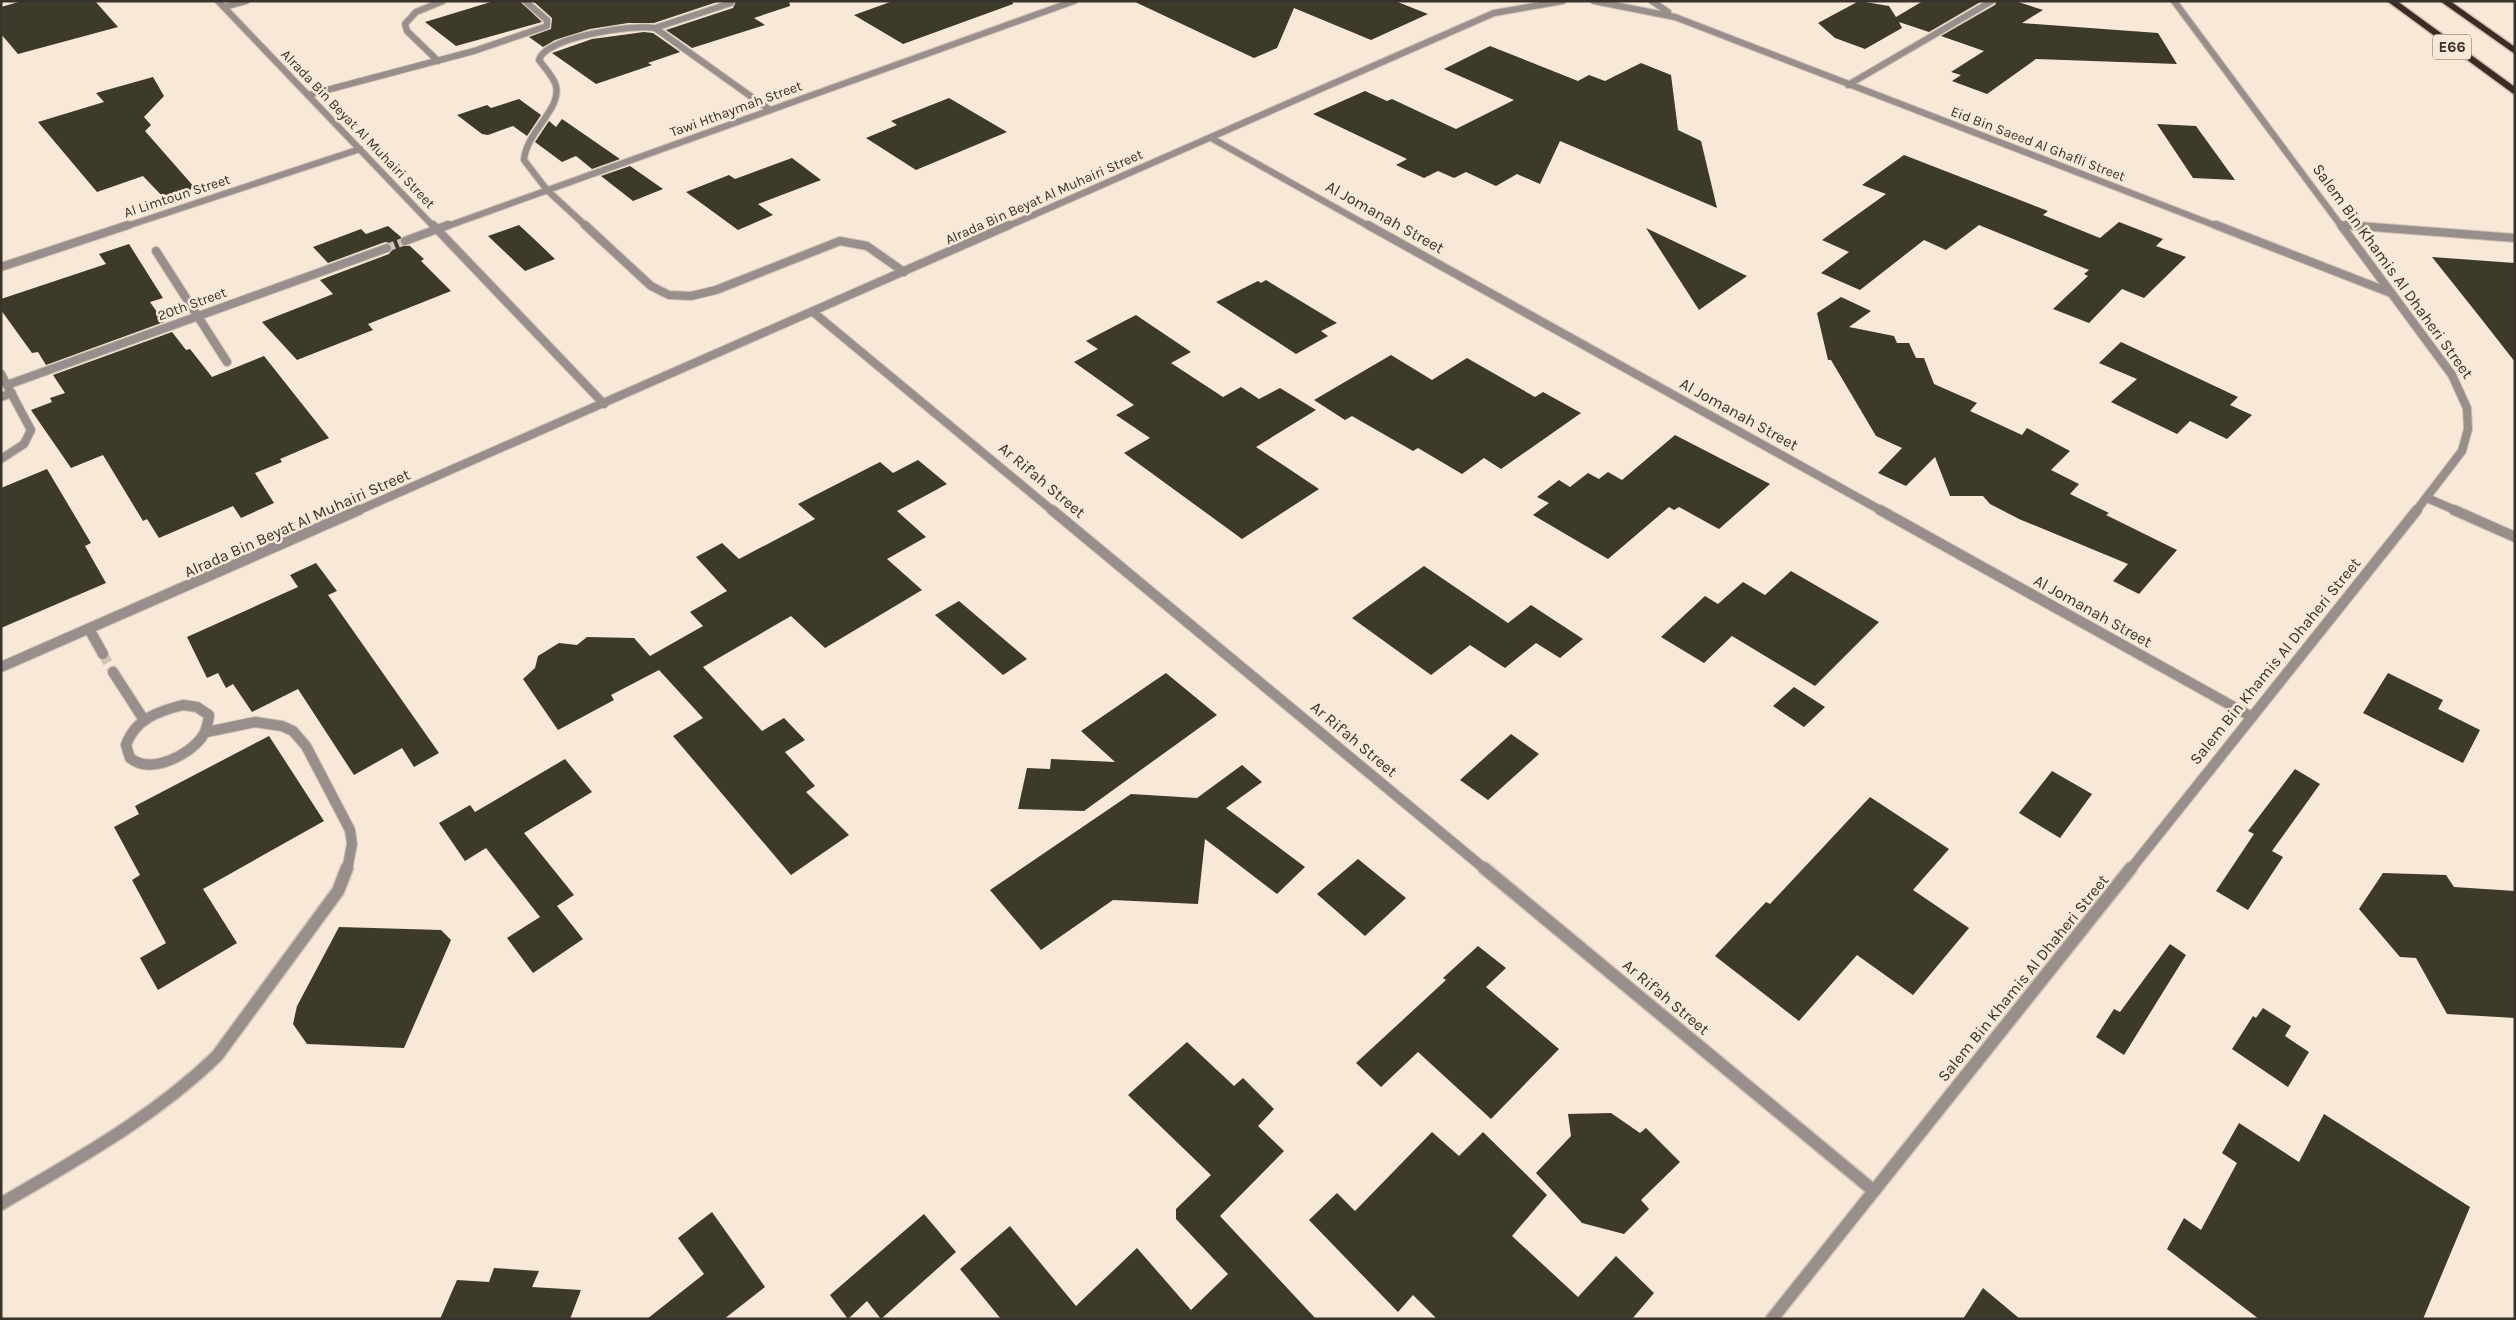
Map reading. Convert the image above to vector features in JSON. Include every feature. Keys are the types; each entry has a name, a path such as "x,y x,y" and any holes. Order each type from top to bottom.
{"highway":[{"name":"E66","path":"2391,1 2515,92"},
{"name":"E66","path":"2444,1 2515,51"}],"street":[{"name":"Alrada Bin Beyat Al Muhairi Street","path":"218,1 604,404"},
{"path":"224,7 246,1"},
{"path":"438,61 405,28 406,20 410,16 430,3 443,1"},
{"path":"308,95 438,61 543,29 546,26 547,20 525,1"},
{"name":"Tawi Hthaymah Street","path":"405,241 1074,1"},
{"name":"Alrada Bin Beyat Al Muhairi Street","path":"1494,14 1510,1"},
{"name":"Alrada Bin Beyat Al Muhairi Street","path":"1,668 1494,14 1563,1"},
{"name":"Eid Bin Saeed Al Ghafli Street","path":"1594,1 1676,17 1848,85 2392,293"},
{"name":"Eid Bin Saeed Al Ghafli Street","path":"1652,1 1676,17"},
{"path":"1848,85 1992,1"},
{"name":"Salem Bin Khamis Al Dhaheri Street","path":"1772,1319 2427,498 2463,450 2469,424 2467,408 2452,376 2174,1"},
{"path":"655,28 731,3"},
{"path":"770,110 655,28 643,25 627,26 556,46 540,56 539,60 553,79 555,94 550,110 530,137 523,154 526,166 547,190 657,291 674,297 710,293 840,240 856,241 868,245 904,272"},
{"name":"Al Jomanah Street","path":"1211,138 2252,717"},
{"name":"Al Limtoun Street","path":"1,267 360,149"},
{"path":"2341,226 2515,238"},
{"name":"20th Street","path":"1,397 9,389 198,316 387,248"},
{"path":"156,252 228,362"},
{"name":"Ar Rif'ah Street","path":"813,312 1874,1191"},
{"path":"1,374 31,430 22,446 1,459"},
{"path":"2427,498 2515,538"},
{"path":"89,629 103,654"},
{"path":"113,672 144,720"},
{"path":"195,705 204,709 209,715 210,723 207,732 188,750 174,758 160,762 141,762 128,756 125,749 130,735 144,720 170,708 195,705"},
{"path":"1,1204 158,1109 199,1074 217,1056 327,907 346,874 350,859 350,830 301,738 282,726 255,722 207,732"}],"building":[{"path":"22,1 95,1 118,27 18,54 1,34 1,7"},
{"path":"494,1 520,1 542,22 456,46 425,22"},
{"path":"533,1 720,1 654,23 628,23 590,29 555,40 543,47 529,37 551,29 552,18"},
{"path":"736,1 789,1 790,6 754,18 765,25 692,48 666,30 733,8"},
{"path":"893,1 1013,1 1013,4 903,44 854,15"},
{"path":"1133,1 1395,1 1428,14 1371,40 1294,8 1277,48 1254,58"},
{"path":"1859,1 1889,6 1896,17 1923,1 1982,1 1929,32 1899,22 1902,28 1865,49 1835,38 1818,23"},
{"path":"1997,1 2015,1 2043,10 2022,23 2158,33 2177,64 2036,59 1987,94 1952,81 1961,75 1951,72 1984,51 1941,36 1995,5"},
{"path":"644,32 653,33 680,52 648,63 652,65 596,84 552,53 592,39"},
{"path":"1490,46 1578,81 1589,75 1605,81 1641,63 1671,75 1678,130 1701,141 1717,208 1560,141 1540,184 1517,174 1496,186 1466,172 1454,178 1438,171 1424,178 1396,165 1407,159 1313,114 1365,91 1387,101 1392,99 1456,129 1514,100 1444,69"},
{"path":"153,77 164,96 144,117 151,125 145,131 195,188 164,198 143,176 97,192 38,122 104,102 96,93"},
{"path":"949,98 1007,132 916,170 866,138 897,125 891,121"},
{"path":"519,99 541,115 527,136 513,126 488,135 482,134 457,115 487,105 491,108"},
{"path":"562,119 620,159 592,169 576,156 562,162 535,142 549,121 556,127"},
{"path":"2157,124 2196,126 2235,180 2193,178"},
{"path":"1904,155 2048,211 2043,215 2100,238 2119,222 2163,239 2156,246 2186,257 2144,298 2122,289 2089,323 2053,309 2088,276 2084,274 2089,270 1979,225 1946,250 1924,240 1860,290 1821,273 1849,252 1822,240 1886,194 1862,185"},
{"path":"792,158 821,180 758,204 773,215 738,230 686,192 729,175 735,179"},
{"path":"630,166 663,189 633,201 601,176"},
{"path":"519,225 555,259 525,271 488,236"},
{"path":"388,226 401,237 401,245 410,246 424,259 421,261 451,291 368,324 373,330 297,360 262,322 333,294 320,280 389,254 393,249 390,243 385,242 328,263 313,247 361,229 366,234"},
{"path":"1646,228 1747,276 1699,310"},
{"path":"129,244 163,298 150,302 164,322 46,365 38,352 32,353 1,310 1,299 106,264 99,254"},
{"path":"2432,257 2515,263 2515,362 2483,321"},
{"path":"1266,280 1337,323 1321,331 1328,336 1296,354 1216,302 1258,281 1261,283"},
{"path":"1841,297 1871,311 1849,327 1894,336 1897,343 1909,343 1916,358 1924,358 1934,384 1977,403 1970,411 2022,435 2027,428 2070,451 2051,470 2079,484 2070,494 2109,513 2106,515 2177,550 2139,594 2113,581 2128,564 2019,519 1990,504 1983,496 1950,496 1935,457 1906,486 1878,473 1902,448 1876,436 1831,360 1828,360 1817,313"},
{"path":"1136,315 1191,352 1171,363 1223,397 1241,387 1259,399 1280,388 1316,410 1256,447 1319,489 1242,539 1124,453 1150,438 1116,415 1134,405 1074,362 1098,349 1086,341"},
{"path":"172,332 186,350 190,349 212,377 264,356 329,438 280,459 282,462 255,473 274,503 241,518 233,506 159,538 147,519 143,521 103,455 71,468 31,410 52,402 50,398 65,393 53,375"},
{"path":"2121,342 2238,397 2230,405 2252,415 2227,439 2190,421 2177,434 2111,402 2137,379 2099,363"},
{"path":"1391,355 1432,380 1467,358 1535,397 1543,392 1581,413 1501,469 1484,458 1462,474 1418,448 1413,451 1352,416 1345,420 1314,400"},
{"path":"1675,435 1770,484 1719,529 1679,507 1674,510 1669,507 1608,559 1533,515 1549,503 1537,497 1559,480 1570,487 1588,473 1599,479 1608,472 1622,480"},
{"path":"918,460 947,484 897,511 926,537 887,559 922,590 825,648 791,616 703,667 762,731 784,718 805,740 785,752 815,786 806,792 849,835 791,875 673,736 703,718 659,670 611,695 614,700 558,730 523,679 535,668 538,656 559,643 577,645 587,637 634,638 650,656 703,626 690,612 727,591 696,557 722,543 739,559 815,519 798,504 880,462 893,473"},
{"path":"47,469 91,543 85,546 106,583 1,628 1,488"},
{"path":"316,563 337,591 328,595 439,753 414,767 402,748 354,775 298,689 252,712 233,684 226,688 218,673 207,678 187,637 298,587 290,575"},
{"path":"1424,566 1508,623 1531,605 1583,639 1560,658 1536,643 1505,668 1470,645 1431,675 1352,618"},
{"path":"1791,571 1879,622 1815,686 1732,636 1704,663 1661,637 1705,596 1718,604 1743,582 1765,595"},
{"path":"959,601 1027,659 1003,675 935,615"},
{"path":"1166,673 1217,715 1084,811 1018,809 1027,768 1050,769 1051,759 1115,762 1081,731"},
{"path":"2388,673 2443,700 2438,709 2480,730 2463,763 2363,713"},
{"path":"1794,687 1825,707 1804,727 1773,706"},
{"path":"1511,734 1539,754 1488,800 1460,780"},
{"path":"269,736 324,821 203,889 237,943 158,990 140,958 166,943 132,880 140,875 114,827 139,814 135,806"},
{"path":"565,759 592,792 524,833 574,895 557,906 583,939 533,973 507,938 540,917 486,848 465,861 439,823 470,805 475,812"},
{"path":"1242,765 1262,782 1226,808 1305,867 1277,894 1205,839 1198,904 1113,900 1041,950 990,890 1131,794 1197,798"},
{"path":"2295,769 2320,784 2272,851 2283,857 2248,910 2216,891 2254,834 2248,831"},
{"path":"2052,771 2092,794 2060,838 2019,813"},
{"path":"1870,797 1949,849 1913,890 1969,928 1913,995 1857,955 1799,1021 1715,956 1766,902 1770,904"},
{"path":"1358,859 1406,898 1365,936 1317,894"},
{"path":"2383,873 2446,875 2454,887 2515,891 2515,1018 2447,1014 2416,958 2400,957 2359,909"},
{"path":"339,927 441,930 451,940 404,1048 307,1044 293,1024 297,1006"},
{"path":"2170,944 2186,955 2124,1055 2096,1037 2114,1009 2120,1012"},
{"path":"1478,946 1506,968 1486,987 1559,1049 1491,1119 1418,1052 1381,1087 1356,1063 1446,980 1443,978"},
{"path":"2263,1008 2291,1026 2285,1036 2309,1052 2288,1087 2232,1049 2253,1016 2256,1018"},
{"path":"1187,1042 1234,1086 1243,1078 1274,1109 1258,1126 1284,1151 1220,1216 1316,1319 1001,1319 960,1269 1010,1226 1076,1306 1137,1248 1191,1310 1228,1274 1176,1219 1176,1209 1211,1175 1128,1095"},
{"path":"1611,1113 1640,1133 1646,1128 1680,1162 1641,1200 1649,1209 1624,1234 1582,1223 1536,1173 1571,1136 1568,1114"},
{"path":"2324,1114 2470,1207 2423,1319 2259,1319 2167,1249 2184,1218 2201,1230 2237,1163 2222,1153 2239,1123 2299,1162"},
{"path":"1432,1132 1459,1156 1483,1132 1547,1195 1512,1236 1578,1297 1616,1256 1654,1293 1632,1319 1437,1319 1413,1295 1398,1312 1309,1220 1337,1193 1355,1211"},
{"path":"712,1212 765,1287 724,1319 647,1319 704,1274 678,1238"},
{"path":"924,1214 956,1252 881,1319 867,1301 848,1319 830,1295"},
{"path":"494,1268 539,1271 532,1287 581,1290 570,1319 440,1319 457,1280 489,1282"},
{"path":"1983,1288 2020,1319 1963,1319"}],"tunnel":[{"path":"387,248 405,241"},
{"path":"103,654 113,672"}]}
